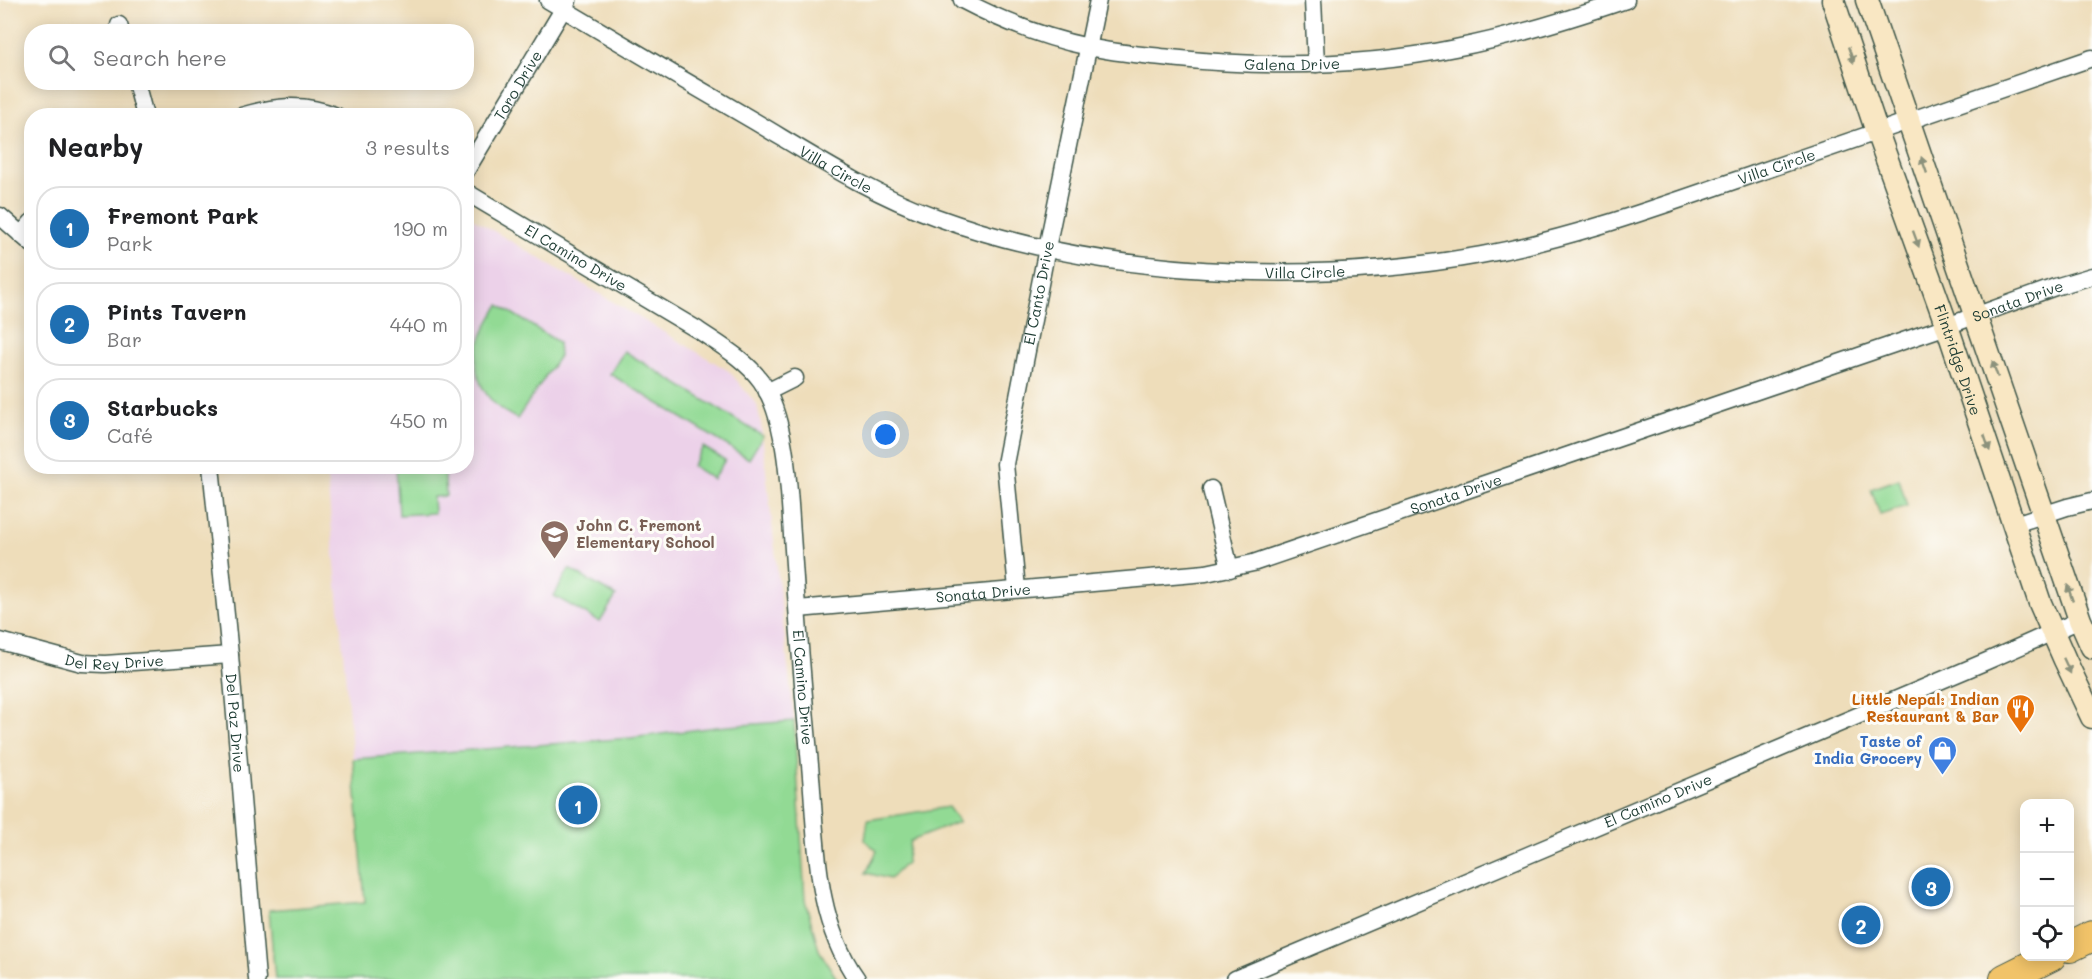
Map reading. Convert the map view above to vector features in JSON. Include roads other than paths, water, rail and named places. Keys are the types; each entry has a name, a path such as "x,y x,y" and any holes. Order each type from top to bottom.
{"highway":[{"path":"2074,945 2092,936"},
{"path":"2005,979 2043,961"}],"street":[{"name":"Villa Circle","path":"548,0 566,4 833,168 891,199 976,231 1047,248 1127,262 1202,269 1303,273 1385,268 1470,256 1545,241 1621,220 1909,123 2092,58"},
{"name":"Galena Drive","path":"962,0 1026,29 1089,47 1203,62 1316,64 1362,62 1454,49 1507,36 1626,0"},
{"name":"El Canto Drive","path":"1017,589 1005,464 1098,0"},
{"path":"1313,0 1316,64"},
{"name":"Flintridge Drive","path":"1833,0 2015,524 2040,603 2092,717"},
{"name":"Flintridge Drive","path":"1867,0 2080,620 2092,647"},
{"name":"Toro Drive","path":"474,158 566,4"},
{"path":"138,90 143,108"},
{"path":"269,108 309,108"},
{"name":"El Camino Drive","path":"474,197 728,350 753,371 776,412 790,497 823,900 836,944 857,979"},
{"path":"0,216 24,231"},
{"name":"Sonata Drive","path":"798,609 1230,569 1977,316 2055,286 2092,276"},
{"path":"766,392 795,378"},
{"name":"Del Paz Drive","path":"212,474 230,656 256,979"},
{"path":"1211,489 1230,569"},
{"path":"2015,524 2092,501"},
{"name":"El Camino Drive","path":"1235,979 2080,620"},
{"name":"Del Rey Drive","path":"0,641 82,663 105,664 230,656"}],"place":[{"name":"John C. Fremont Elementary School","path":"555,560"},
{"name":"Little Nepal: Indian Restaurant & Bar","path":"2020,734"},
{"name":"Taste of India Grocery","path":"1943,776"},
{"name":"Fremont Park","path":"578,805"},
{"name":"Starbucks","path":"1931,887"},
{"name":"Pints Tavern","path":"1861,925"}]}
